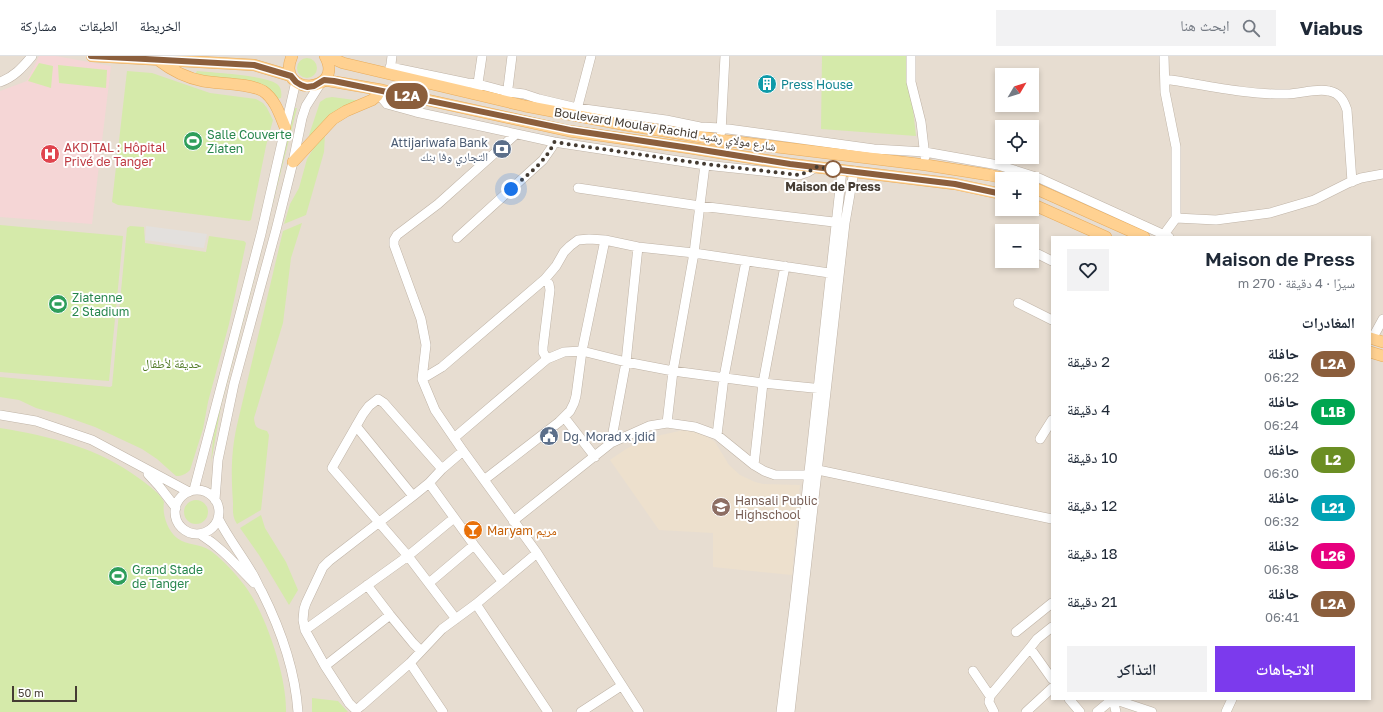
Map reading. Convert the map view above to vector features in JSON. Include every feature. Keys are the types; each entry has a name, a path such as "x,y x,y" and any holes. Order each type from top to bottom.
{"main road":[{"path":"92,56 254,65 293,79"},
{"path":"292,56 289,70 293,79"},
{"path":"322,82 328,74 329,67 326,56"},
{"name":"Boulevard Moulay Rachid شارع مولاي رشيد","path":"326,56 343,63 390,71 576,112 720,140 926,165 995,176"},
{"path":"158,60 176,72 203,81 254,88 263,91 274,103 285,127"},
{"name":"Boulevard Moulay Rachid شارع مولاي رشيد","path":"293,79 301,85 307,87 314,86 322,82 381,90 570,130 816,167 955,184 995,193"},
{"path":"293,162 333,119 377,96 381,90"},
{"path":"1039,190 1142,236"},
{"path":"1039,207 1104,236"},
{"path":"1371,338 1383,342"},
{"path":"1371,352 1383,356"}],"street":[{"path":"0,82 10,78 22,68 32,56"},
{"path":"390,71 392,56"},
{"path":"477,90 482,56"},
{"path":"507,97 512,56"},
{"path":"591,56 576,112 666,120 700,127 721,128 874,149 925,152 988,163 1039,178 1166,236 1176,218 1176,147 1165,92 1164,56"},
{"path":"720,140 725,56"},
{"path":"911,56 911,82 921,122 926,165"},
{"path":"192,491 261,234 285,127 293,79"},
{"path":"1165,79 1249,92 1287,94 1330,91 1337,94 1344,100 1347,110 1352,182"},
{"path":"215,500 218,460 228,409 293,162 302,118 306,106 322,82"},
{"path":"381,90 382,98 387,104"},
{"path":"368,101 554,142 705,164 799,175 816,167"},
{"path":"516,134 438,204 397,235 394,240 394,245 421,319 426,345 422,379 435,410 536,553 638,712"},
{"path":"458,238 543,160 554,142"},
{"path":"667,423 673,371 694,253 705,164"},
{"path":"790,712 841,223 842,170"},
{"path":"841,223 854,171"},
{"path":"1176,218 1216,220 1270,213 1314,200 1361,178 1383,174"},
{"path":"578,188 700,206 841,223"},
{"path":"422,379 442,367 545,279 556,266 564,252 578,240 605,240 638,247 694,253 835,274"},
{"path":"484,480 564,417 574,403 582,351 605,240"},
{"path":"612,444 626,362 638,247"},
{"path":"1039,254 1051,260"},
{"path":"717,435 724,377 746,261"},
{"path":"754,465 763,383 786,266"},
{"path":"545,279 549,284 550,290 542,347 547,359"},
{"path":"1018,303 1051,320"},
{"path":"1371,338 1383,320"},
{"path":"454,438 547,359 564,352 582,351 626,362 673,371 823,389"},
{"path":"442,469 384,403 378,400 369,406 332,468 408,556 456,619"},
{"path":"0,415 36,421 92,440 140,466 192,491 206,492 215,500 219,509 218,518 212,529 200,534 193,534 181,527 175,515 178,501 183,495 192,491"},
{"path":"564,417 594,457"},
{"path":"1040,439 1051,422"},
{"path":"513,521 612,444 649,426 667,423 695,427 717,435 754,465 774,475 815,473 1051,519"},
{"path":"356,426 413,496"},
{"path":"463,451 442,469 429,483 329,561 324,567 304,609 303,620 305,630 325,666 349,703 354,708 357,708 410,663 442,629 476,604 536,553"},
{"path":"140,466 159,486 176,508"},
{"path":"781,712 795,600 815,473"},
{"path":"429,483 502,581"},
{"path":"218,518 228,538 253,574 282,636 295,683 298,712"},
{"path":"305,630 408,556 454,518"},
{"path":"200,534 213,542 227,554 259,588"},
{"path":"429,583 474,545"},
{"path":"367,585 413,643 421,650"},
{"path":"476,604 548,712"},
{"path":"1016,632 1051,604"},
{"path":"325,666 390,615"},
{"path":"994,712 988,702 990,696 1037,639 1051,628"},
{"path":"1030,648 1051,678"},
{"path":"410,663 443,712"},
{"path":"973,671 990,696"},
{"path":"581,712 621,686"},
{"path":"1026,712 1051,689"},
{"path":"1070,700 1080,712"},
{"path":"1097,712 1112,700"},
{"path":"1113,700 1116,712"},
{"path":"1118,700 1152,712"},
{"path":"1226,712 1232,700"}],"shaded area":[{"path":"0,56 1383,56 1383,712 0,712"},
{"name":"AKDITAL : Hôpital Privé de Tanger","path":"39,56 56,56 111,66 92,224 0,217 0,91 27,81"},
{"path":"146,226 207,234 204,248 145,240"},
{"name":"Hansali Public Highschool","path":"684,430 699,433 715,442 729,465 740,475 763,484 800,485 792,575 713,567 713,533 659,530 610,460 641,441"}],"green space":[{"path":"822,56 907,56 916,136 821,129"},
{"path":"307,58 314,61 317,68 314,75 307,78 300,75 297,68 300,61"},
{"path":"39,63 53,66 51,88 28,81"},
{"path":"58,65 107,70 106,88 59,83"},
{"name":"Salle Couverte Ziaten","path":"127,71 152,73 210,93 256,99 263,103 273,120 266,146 251,220 249,221 118,205 112,202"},
{"path":"197,71 262,78 277,84 281,92 281,98 277,99 195,74"},
{"path":"332,97 362,101 310,136 309,135 320,102 326,98"},
{"path":"295,108 297,108 269,219"},
{"path":"325,134 324,152 306,215 284,224 290,204 299,188 307,159"},
{"path":"302,223 291,258 283,323 254,418 256,426 267,431 269,435 261,510 237,524 233,514 232,473 237,425 283,231"},
{"name":"Ziatenne 2 Stadium","path":"0,225 123,236 109,381 0,372"},
{"name":"حديقة لأطفال","path":"130,226 144,227 145,243 206,252 209,236 244,241 246,243 229,324 208,402 203,429 190,470 180,476 176,476 157,459 142,449 95,427 36,408 19,400 0,397 0,377 112,386 127,228"},
{"path":"264,242 221,406 211,463 213,439 220,406"},
{"name":"Grand Stade de Tanger","path":"0,428 55,439 91,451 124,468 157,492 164,502 166,522 173,535 181,541 207,548 211,551 237,576 253,598 274,646 283,681 286,712 0,712"},
{"path":"196,500 201,501 207,507 207,517 201,523 196,524 191,523 185,517 184,512 185,507 191,501"},
{"path":"261,515 265,528 286,562 298,590 289,605 259,555 240,528"},
{"path":"312,698 338,701 348,712 312,712"}],"bus line":[{"name":"L2A","path":"91,56 254,65 291,76 296,82 307,87 320,84 324,80 334,81 570,130 790,164 955,184 995,192"}],"place":[{"name":"Press House","path":"767,84"},
{"name":"Salle Couverte Ziaten","path":"193,141"},
{"name":"Attijariwafa Bank التجاري وفا بنك","path":"502,149"},
{"name":"AKDITAL : Hôpital Privé de Tanger","path":"50,154"},
{"name":"Maison de Press","path":"833,169"},
{"name":"Ziatenne 2 Stadium","path":"58,304"},
{"name":"Dg. Morad x jdid","path":"549,436"},
{"name":"Hansali Public Highschool","path":"721,507"},
{"name":"Maryam مريم","path":"473,530"},
{"name":"Grand Stade de Tanger","path":"118,576"}],"route":[{"path":"511,189 543,160 554,142 705,164 799,175 816,167 833,169"}]}
